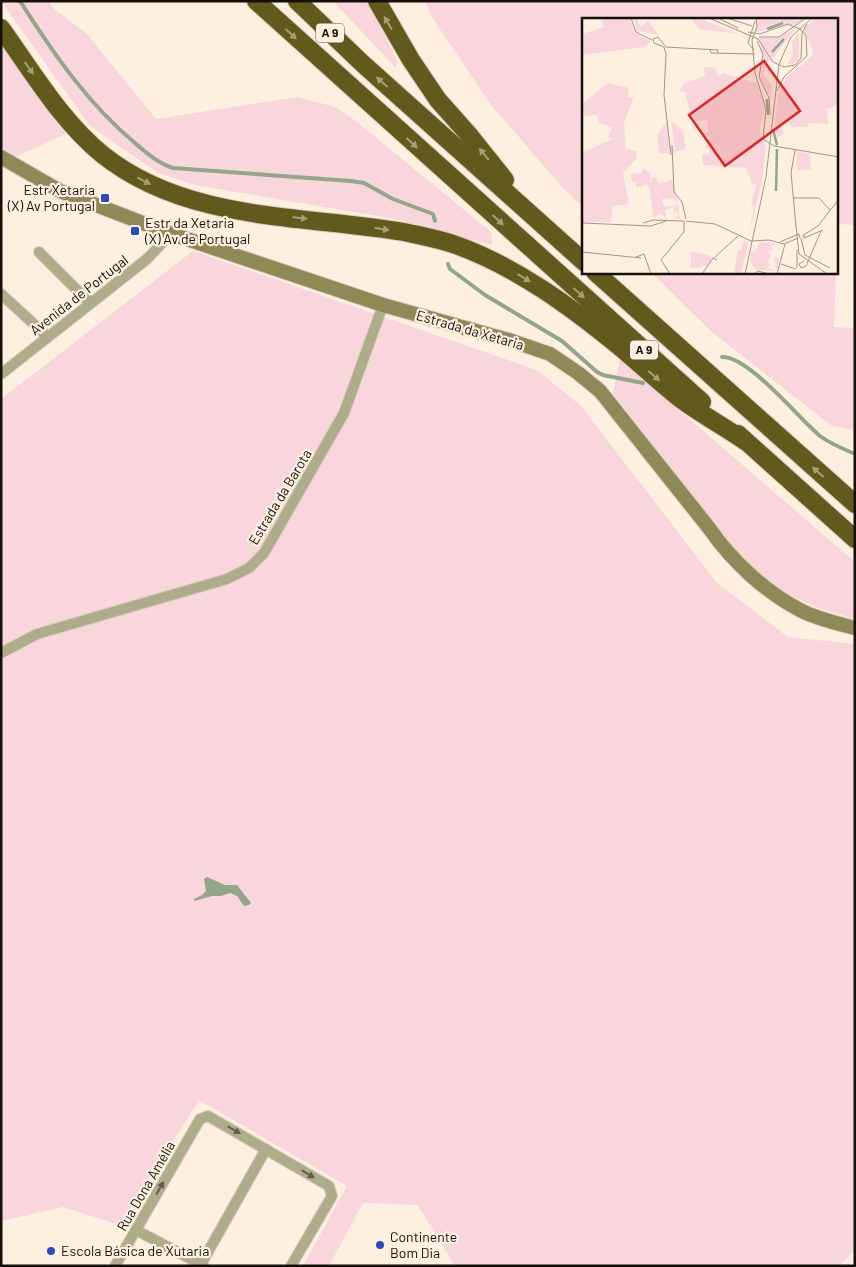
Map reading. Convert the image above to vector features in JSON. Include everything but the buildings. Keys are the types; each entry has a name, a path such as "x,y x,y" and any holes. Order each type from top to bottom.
{"highway":[{"name":"A 9","path":"256,1 855,539"},
{"name":"A 9","path":"297,1 363,64 582,260"},
{"path":"377,1 411,60 438,100 470,136 536,219"},
{"path":"1,28 53,102 74,126 103,155 143,181 165,191 211,205 404,232 456,245 481,255 515,273 560,302 621,348 680,398 745,440"},
{"name":"A 9","path":"597,274 855,504"}],"street":[{"name":"Estrada da Xetaria","path":"1,157 60,191 166,232 383,305 512,341 550,354 600,391 723,548 748,572 776,595 800,610 855,628"},
{"name":"Avenida de Portugal","path":"3,369 48,337 146,259 162,243 166,232"},
{"path":"39,252 90,303"},
{"path":"1,294 48,337"},
{"name":"Estrada da Barota","path":"1,653 37,634 227,578 249,568 264,553 344,413 383,305"},
{"name":"Rua Dona Amélia","path":"115,1266 200,1119 208,1116 266,1149"},
{"path":"136,1230 202,1265 266,1149 329,1186 332,1196 291,1266"}],"shaded area":[{"path":"1,1 48,1 54,9 86,33 156,119 298,97 335,107 352,118 491,232 492,245 395,219 195,185 158,173 90,126"},
{"path":"333,1 367,1 398,62 395,67"},
{"path":"425,1 855,1 855,225 839,224 838,238 838,18 582,18 582,206 563,188 491,105 433,19"},
{"path":"1,45 66,134 15,157 1,147"},
{"path":"193,251 537,370 581,406 717,583 788,637 855,644 855,1250 839,1266 455,1266 418,1205 363,1203 329,1266 303,1266 347,1186 199,1100 120,1225 63,1207 1,1221 1,399"},
{"path":"653,274 836,274 834,327 855,328 855,430 832,426 713,333"},
{"path":"620,359 855,562 855,619 818,608 779,590 746,563 613,394"},
{"path":"207,877 225,885 237,885 251,903 244,906 237,896 230,893 194,901 194,899 206,891 204,879"}],"waterway":[{"path":"20,1 45,40 87,95 118,128 148,154 163,164 173,168 364,183 393,199 433,214 435,221"},
{"path":"448,264 450,269 485,295 562,341 597,372 603,375 643,383"},
{"path":"722,357 733,359 759,377 820,436 855,454"}],"place":[{"name":"Estr Xetaria (X) Av Portugal","path":"105,198"},
{"name":"Estr da Xetaria (X) Av de Portugal","path":"135,231"},
{"name":"Continente Bom Dia","path":"380,1245"},
{"name":"Escola Básica de Xutaria","path":"51,1251"}]}
